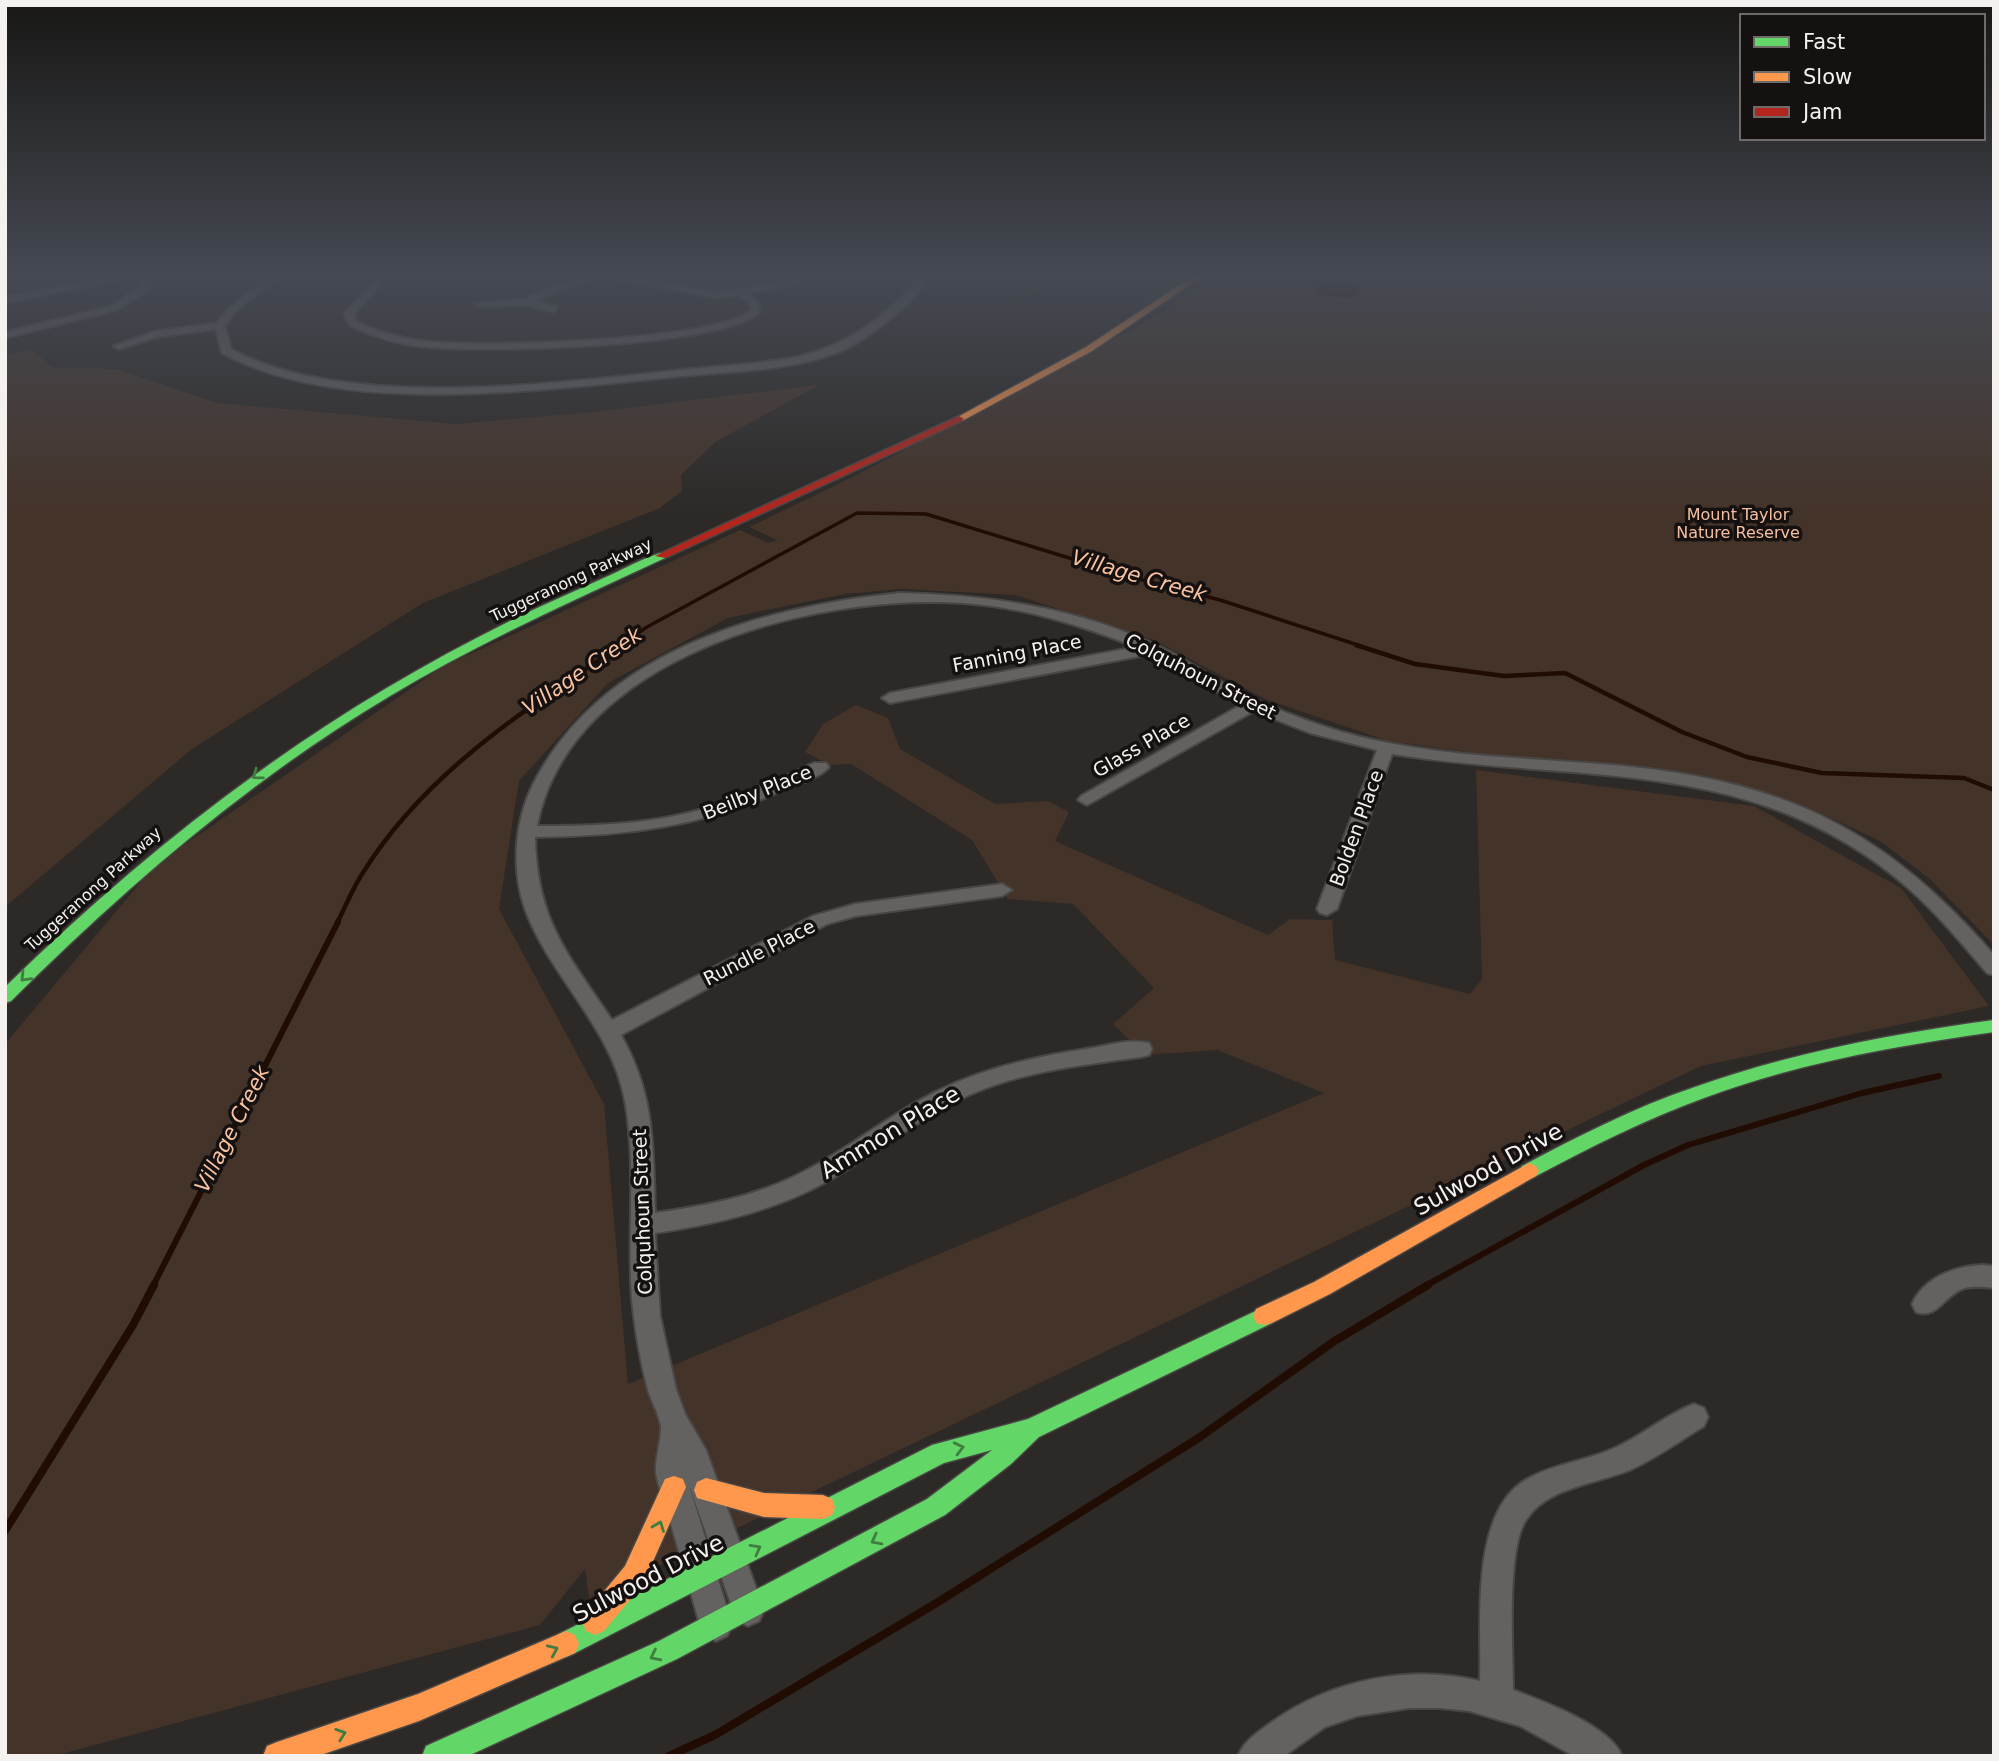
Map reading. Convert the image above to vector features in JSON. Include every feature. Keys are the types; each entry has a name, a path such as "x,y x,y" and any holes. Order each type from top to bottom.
{"main road":[{"name":"Tuggeranong Parkway","path":"213,790 321,716 397,673 514,615 941,420 1061,355"},
{"name":"Tuggeranong Parkway","path":"5,997 96,907 185,829 230,794 331,725 476,643 971,414 1077,355"},
{"name":"Sulwood Drive","path":"277,1756 419,1707 578,1639 732,1562 940,1452 1032,1429 1322,1288 1580,1144 1689,1094 1793,1060 1902,1037 1994,1026"},
{"name":"Sulwood Drive","path":"436,1756 585,1691 748,1610 936,1507 1003,1456 1032,1429"},
{"path":"578,1639 625,1592 650,1550 674,1487"},
{"path":"706,1490 755,1505 790,1510 835,1506"}],"street":[{"path":"233,355 246,363 284,376 410,390 478,391 577,385 776,363 815,355"},
{"name":"Colquhoun Street","path":"716,1625 670,1473 674,1429 652,1358 644,1292 642,1134 634,1088 608,1032 552,947 536,915 525,865 527,832 542,784 559,755 605,704 633,682 681,654 756,623 857,601 911,597 971,598 1064,615 1152,649 1252,705 1315,729 1386,748 1451,758 1681,778 1759,797 1819,821 1894,867 1942,908 1994,968"},
{"name":"Fanning Place","path":"890,698 1152,649"},
{"name":"Glass Place","path":"1087,800 1252,705"},
{"name":"Bolden Place","path":"1327,909 1386,748"},
{"name":"Beilby Place","path":"527,832 616,830 694,817 730,806 820,767"},
{"name":"Rundle Place","path":"608,1032 820,920 855,910 1002,890"},
{"name":"Ammon Place","path":"643,1225 748,1205 802,1184 850,1157 916,1111 986,1079 1034,1066 1141,1049"},
{"path":"1925,1304 1947,1282 1961,1276 1994,1277"},
{"path":"1496,1699 1499,1560 1501,1542 1514,1511 1534,1489 1562,1476 1619,1460 1694,1417"},
{"name":"Colquhoun Street","path":"674,1429 692,1450 748,1610"},
{"path":"1255,1756 1321,1711 1355,1699 1408,1689 1427,1689 1496,1699 1522,1708 1578,1737 1605,1756"}],"green space":[{"path":"38,355 52,367 117,369 217,403 456,424 594,412 819,385 715,442 681,475 682,491 660,508 423,603 192,749 5,907 5,356"},
{"name":"Mount Taylor Nature Reserve","path":"1083,355 1994,355 1994,945 1930,879 1880,841 1818,812 1756,791 1678,775 1488,755 1388,741 1265,699 1154,640 1015,595 901,589 845,594 728,618 608,683 519,781 499,909 604,1104 628,1384 1324,1093 1217,1050 1145,1055 1113,1024 1154,988 1073,904 1008,899 972,840 851,764 830,765 805,752 823,724 856,705 888,718 900,749 995,804 1048,801 1069,812 1055,841 1268,935 1290,919 1332,920 1335,960 1470,994 1482,979 1476,770 1754,806 1901,888 1989,1006 1701,1066 589,1599 585,1569 540,1625 54,1756 5,1756 5,1044 155,865 442,667 740,530 769,543 777,540 749,527 853,477"}],"waterway":[{"name":"Village Creek","path":"619,646 647,627 857,513 926,514 1131,577 1220,600 1361,646"},
{"name":"Village Creek","path":"337,923 360,877 389,835 417,803 480,745 621,645"},
{"path":"1356,645 1415,664 1504,676 1565,673 1682,732 1747,757 1822,773 1964,778 1994,790"},
{"name":"Village Creek","path":"153,1286 338,922"},
{"path":"1425,1286 1644,1165 1688,1145 1862,1093 1939,1076"},
{"name":"Village Creek","path":"5,1531 133,1325 154,1285"},
{"path":"669,1756 715,1735 938,1602 1200,1437 1333,1342 1428,1285"}],"traffic: fast":[{"path":"5,997 93,912 139,872 233,795 282,759 385,693 452,655 661,556"},
{"path":"1529,1171 1641,1115 1754,1074 1870,1045 1994,1026"},
{"path":"566,1644 940,1453 1032,1429 1264,1316"},
{"path":"436,1756 668,1650 936,1507 1003,1456 1030,1431"}],"traffic: slow":[{"path":"959,419 1078,355"},
{"path":"1264,1316 1322,1288 1529,1171"},
{"path":"595,1622 634,1575 674,1487"},
{"path":"706,1490 764,1505 823,1507"},
{"path":"277,1756 419,1707 566,1644"}],"traffic: jam":[{"path":"661,556 959,419"}]}
